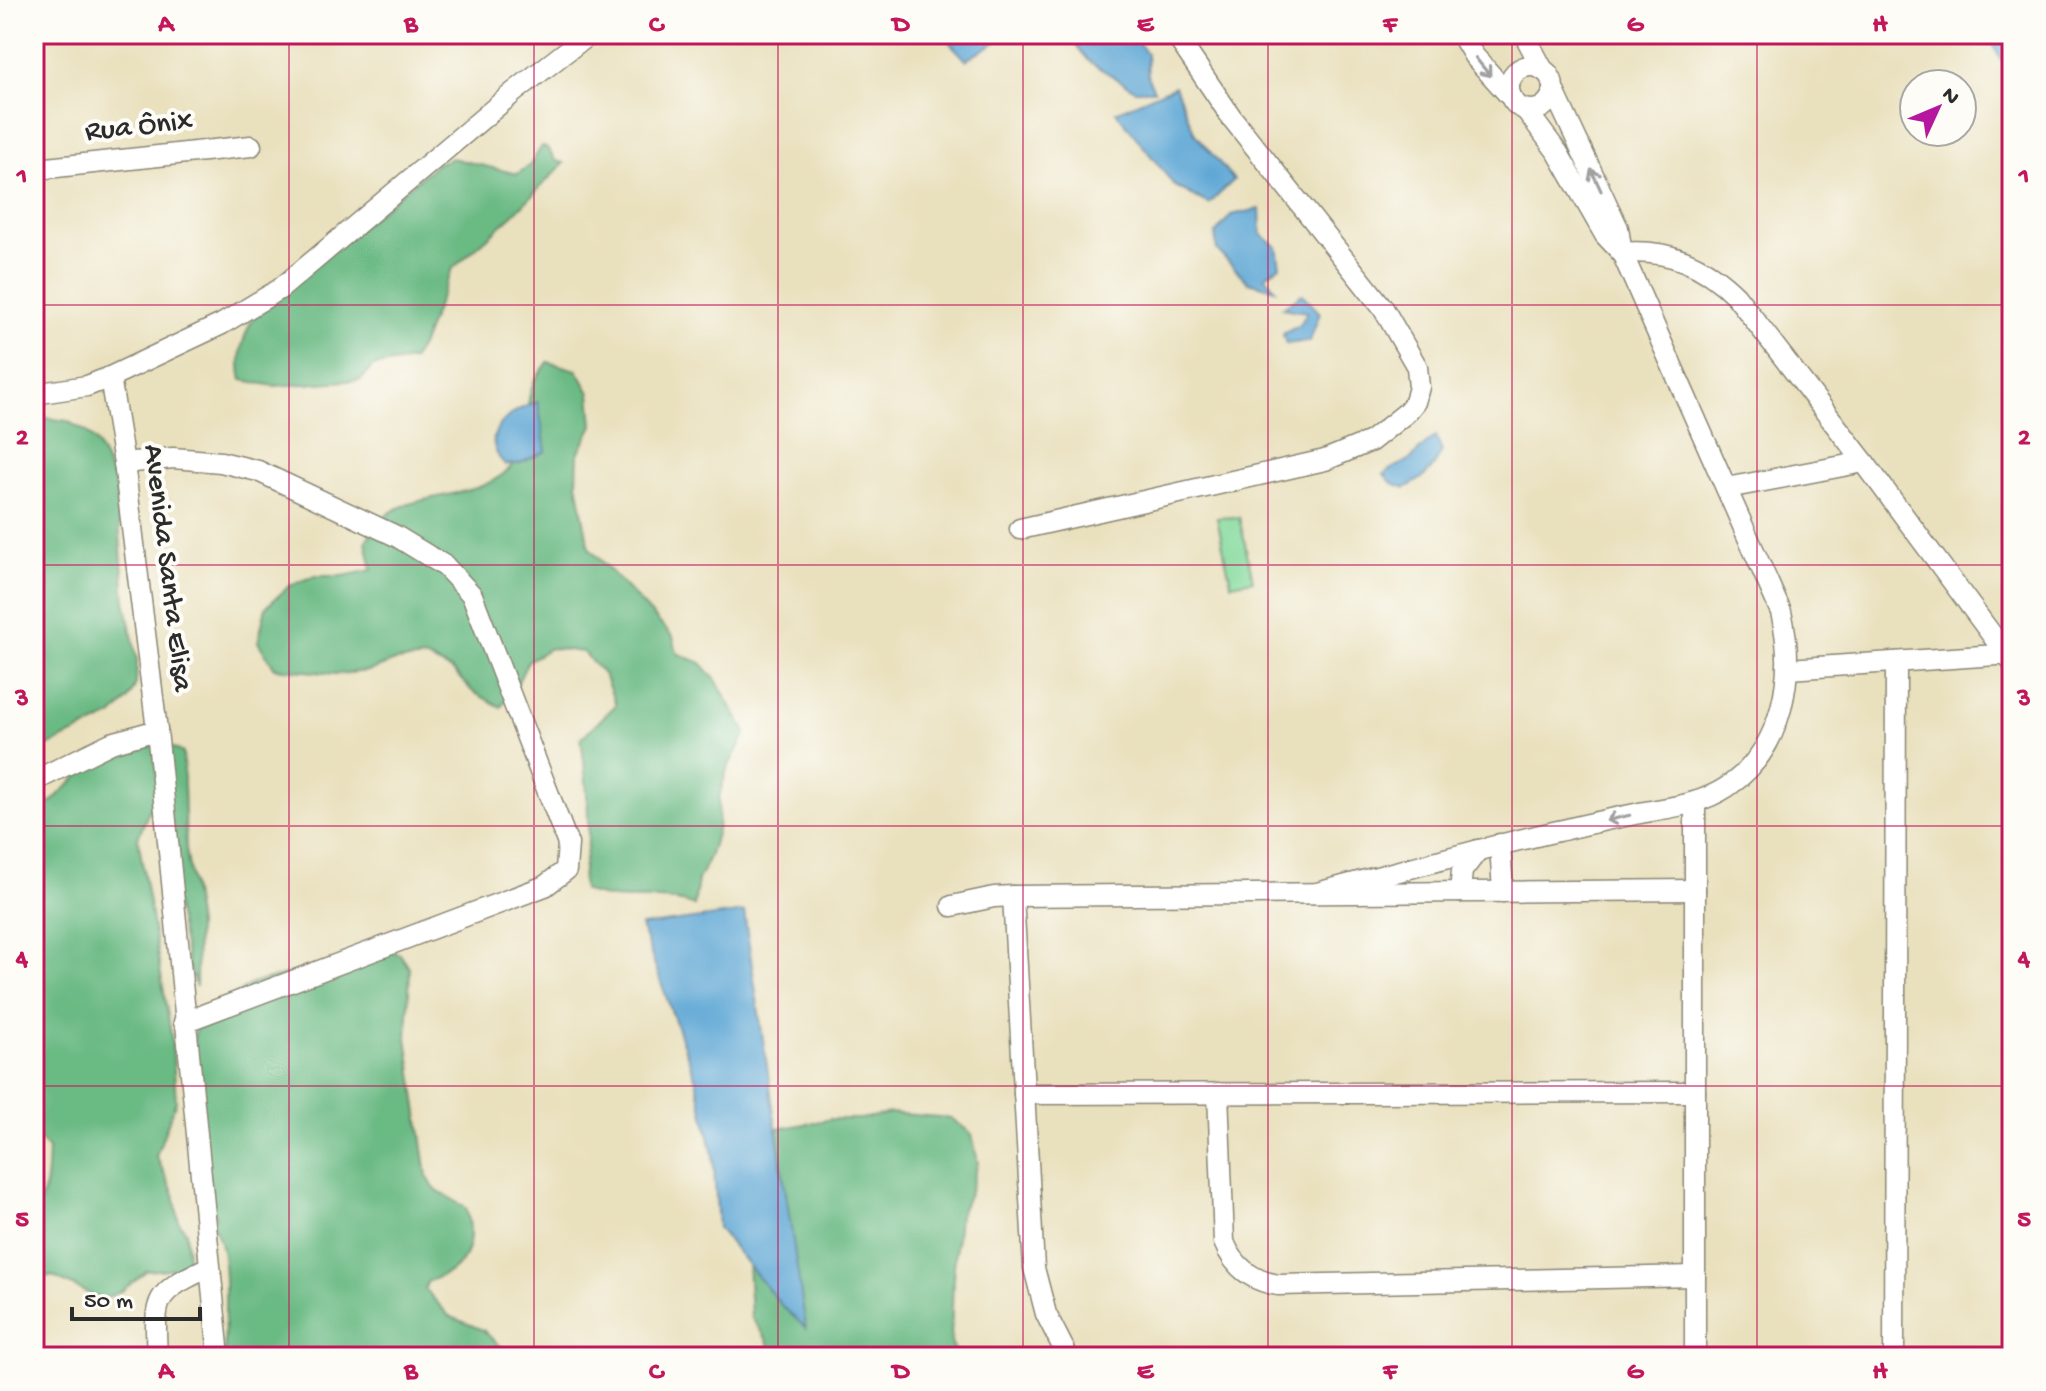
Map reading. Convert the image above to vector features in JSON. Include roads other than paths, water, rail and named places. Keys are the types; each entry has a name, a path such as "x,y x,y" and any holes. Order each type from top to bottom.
{"street":[{"path":"34,394 87,386 110,377 222,324 280,289 514,92 589,34"},
{"path":"1020,529 1325,460 1371,441 1415,402 1419,387 1417,367 1383,308 1225,109 1175,34"},
{"path":"1461,34 1474,56 1513,102 1526,110 1558,153 1605,235 1622,253"},
{"path":"1317,893 1500,844 1633,814 1695,804 1729,786 1756,758 1782,707 1788,669 1787,640 1781,612 1622,253 1618,228 1548,75 1524,34"},
{"path":"1509,95 1510,80 1520,69 1528,66 1543,70"},
{"path":"1526,110 1541,108 1551,97 1553,89"},
{"name":"Rua Ônix","path":"34,164 47,168 251,146"},
{"path":"1622,253 1640,251 1668,255 1697,265 1736,296 2010,657"},
{"name":"Avenida Santa Elisa","path":"110,377 124,463 157,730 219,1357"},
{"path":"124,463 173,458 221,462 258,471 396,536 445,566 472,595 568,844 566,870 545,886 184,1022"},
{"path":"1727,488 1864,462"},
{"path":"1788,669 2010,657"},
{"path":"1894,1357 1896,662"},
{"path":"34,781 111,743 157,730"},
{"path":"1695,804 1695,1357"},
{"path":"1500,844 1503,892"},
{"path":"1460,892 1462,871 1478,850"},
{"path":"952,906 1013,896 1695,890"},
{"path":"1013,896 1034,1268 1046,1314 1068,1357"},
{"path":"1024,1094 1695,1092"},
{"path":"1218,1093 1224,1242 1233,1260 1257,1280 1278,1285 1695,1276"},
{"path":"157,1357 155,1317 161,1296 172,1285 209,1267"}],"water":[{"path":"948,34 1009,34 966,60 950,43"},
{"path":"1074,34 1132,34 1147,54 1148,78 1154,90 1135,90 1090,62 1072,41"},
{"path":"1986,34 2012,34 2012,78"},
{"path":"1175,86 1195,134 1234,180 1209,204 1175,186 1116,112"},
{"path":"1260,209 1261,234 1277,247 1280,266 1265,276 1275,289 1248,282 1217,250 1215,234 1231,215"},
{"path":"1302,294 1320,313 1310,341 1286,344 1283,334 1300,325 1307,312 1282,308"},
{"path":"538,402 546,451 521,463 505,465 497,454 495,434 507,418"},
{"path":"1436,436 1442,451 1422,478 1405,488 1392,483 1384,474 1409,460"},
{"path":"744,912 806,1328 781,1305 718,1228 713,1154 696,1080 641,926"}]}
